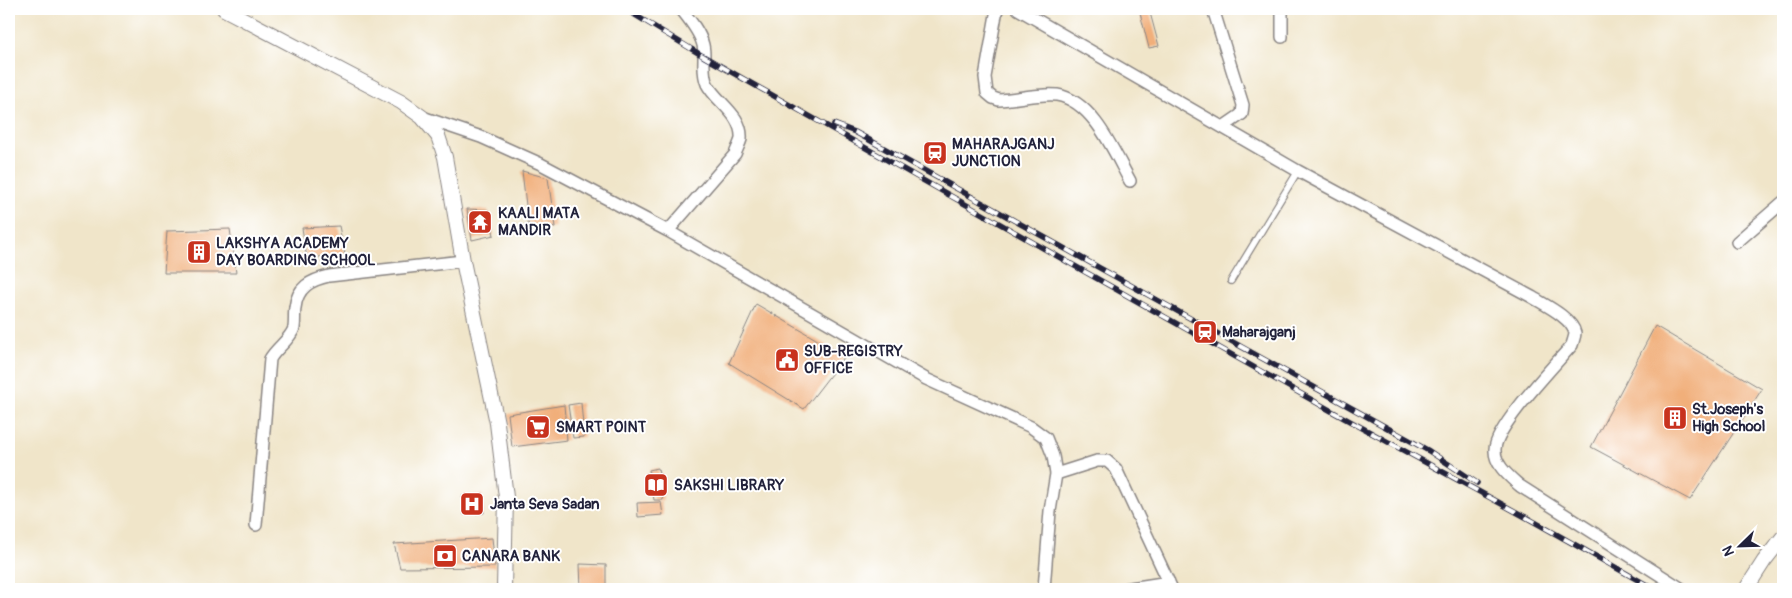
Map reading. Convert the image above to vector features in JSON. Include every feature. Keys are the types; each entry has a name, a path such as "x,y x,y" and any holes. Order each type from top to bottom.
{"street":[{"path":"224,9 401,102 422,117 438,136 445,157 462,261 497,423 506,497 504,589"},
{"path":"668,231 735,154 741,139 738,125 729,108 713,94 706,83 703,69 703,46 699,35 681,9"},
{"path":"997,9 985,77 987,93 999,100 1057,95 1077,104 1088,112 1098,125 1130,180"},
{"path":"1018,9 1298,171 1532,297 1566,319 1573,327 1575,335 1572,344 1506,423 1494,450 1499,463 1507,476 1520,486 1682,589"},
{"path":"1213,9 1243,105 1242,114 1223,127"},
{"path":"1282,9 1282,38"},
{"path":"422,117 510,149 668,231 926,380 1031,427 1046,438 1053,456 1056,474 1050,511 1044,589"},
{"path":"1737,242 1783,202"},
{"path":"256,525 270,359 274,351 290,335 294,328 298,293 307,284 323,277 462,261"},
{"path":"1056,474 1097,462 1107,461 1116,469 1171,586 1124,589"},
{"path":"1746,589 1783,536"}],"lane":[{"path":"1231,281 1298,171"}],"building":[{"path":"1139,9 1149,9 1159,46 1149,48"},
{"path":"522,171 548,178 555,227 529,231"},
{"name":"KAALI MATA MANDIR","path":"467,209 488,210 494,235 472,240"},
{"path":"339,226 345,255 334,257 332,261 325,260 325,256 307,259 302,228"},
{"name":"LAKSHYA ACADEMY DAY BOARDING SCHOOL","path":"230,229 236,273 164,273 167,231"},
{"name":"SUB-REGISTRY OFFICE","path":"756,304 845,356 804,409 729,363"},
{"name":"St.Joseph's High School","path":"1655,326 1762,389 1690,500 1591,447"},
{"path":"581,403 584,437 573,438 568,405"},
{"name":"SMART POINT","path":"564,405 567,440 512,447 508,414"},
{"name":"SAKSHI LIBRARY","path":"658,468 663,500 654,500 649,470"},
{"path":"482,494 484,513 464,515 462,496"},
{"path":"661,502 663,515 638,517 637,503"},
{"name":"CANARA BANK","path":"492,538 495,567 400,568 394,544"},
{"path":"580,564 606,565 606,589 581,589"}],"railway":[{"path":"625,9 703,56 1335,413 1654,589"},
{"path":"834,124 855,132 1429,451 1477,483"}],"place":[{"name":"MAHARAJGANJ JUNCTION","path":"935,153"},
{"name":"KAALI MATA MANDIR","path":"480,222"},
{"name":"LAKSHYA ACADEMY DAY BOARDING SCHOOL","path":"199,252"},
{"name":"Maharajganj","path":"1205,332"},
{"name":"SUB-REGISTRY OFFICE","path":"787,360"},
{"name":"St.Joseph's High School","path":"1675,418"},
{"name":"SMART POINT","path":"538,427"},
{"name":"SAKSHI LIBRARY","path":"656,485"},
{"name":"Janta Seva Sadan","path":"472,504"},
{"name":"CANARA BANK","path":"445,556"}]}
